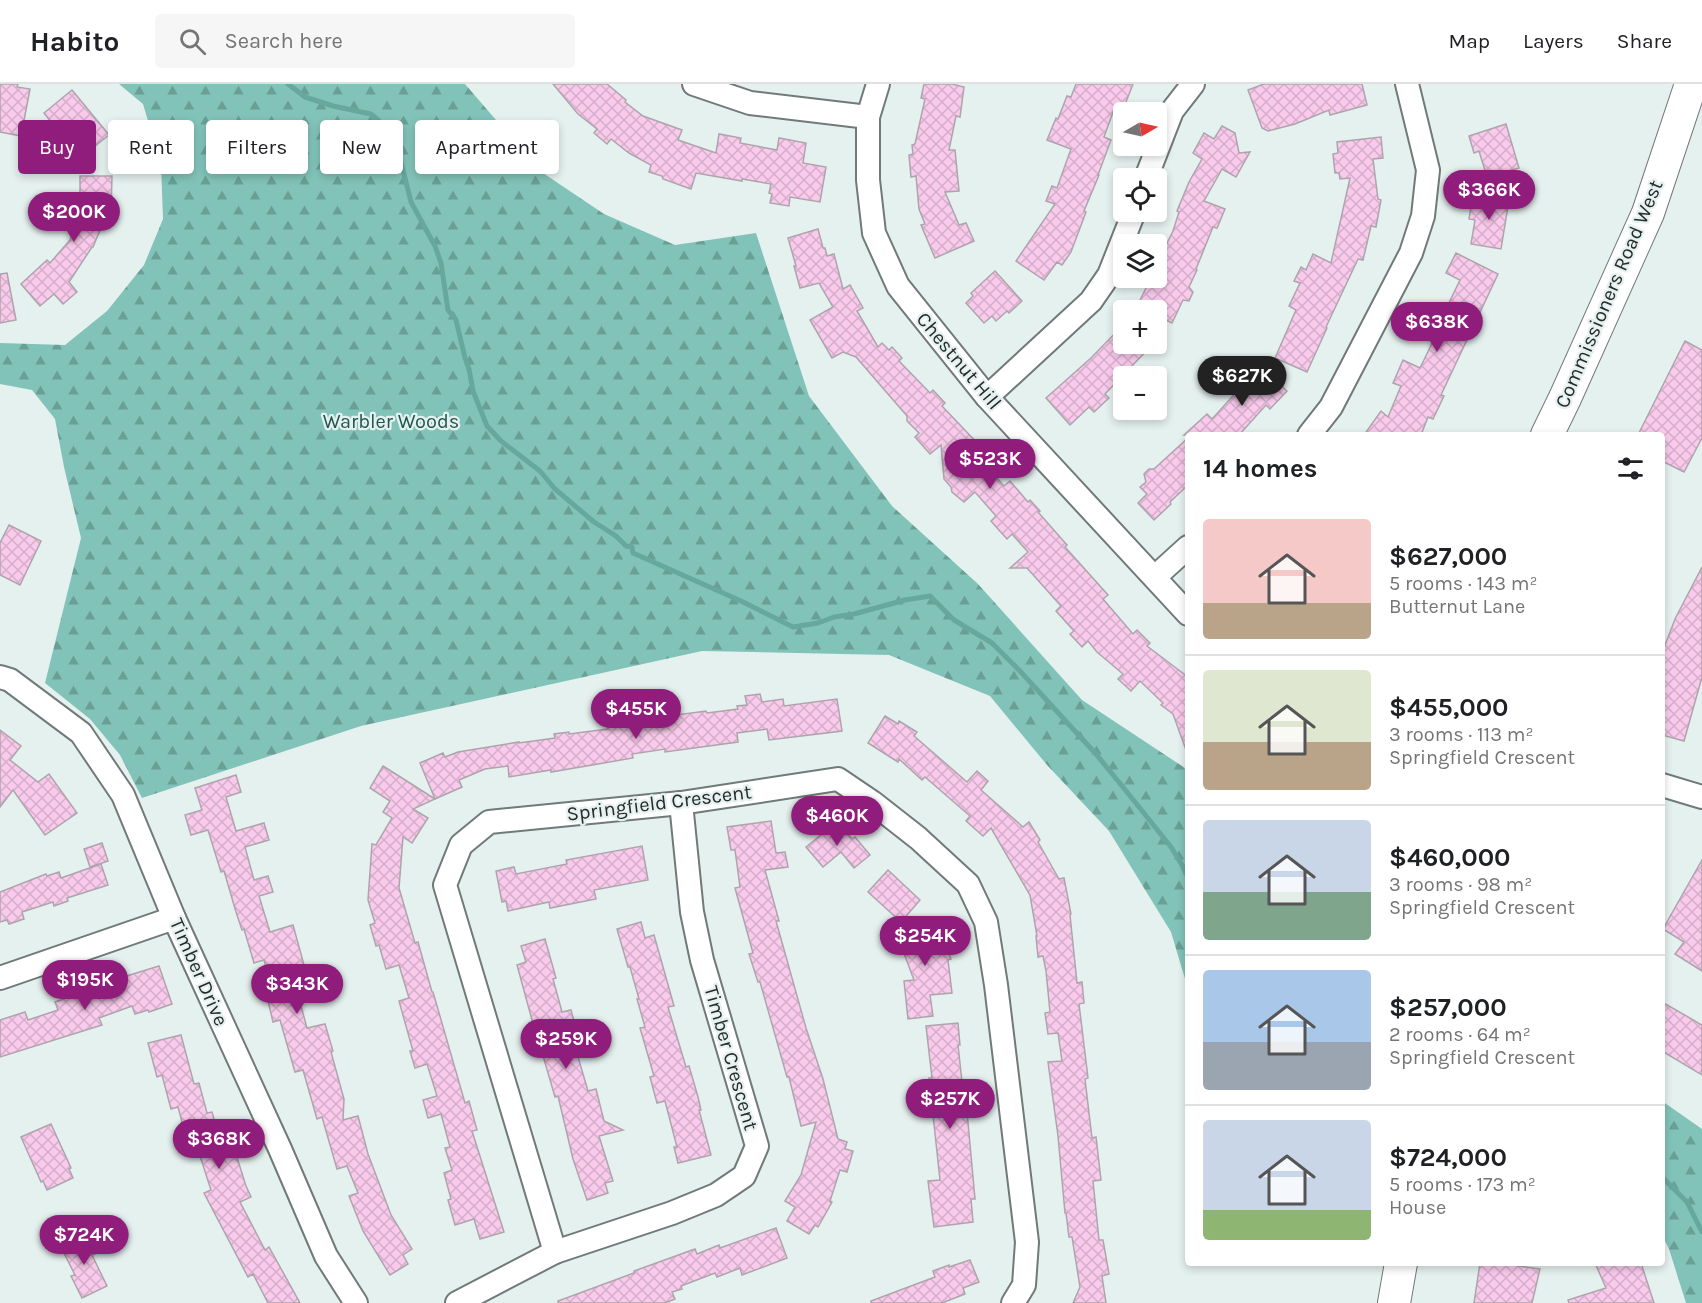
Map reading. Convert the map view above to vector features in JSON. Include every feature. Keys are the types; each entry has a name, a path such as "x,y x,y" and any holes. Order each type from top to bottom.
{"main road":[{"name":"Commissioners Road West","path":"1548,432 1648,213 1691,84"},
{"path":"1394,1303 1400,1266"}],"street":[{"path":"694,84 750,103 868,117"},
{"name":"Chestnut Hill","path":"878,84 868,117 868,180 874,233 898,286 987,397 1185,611"},
{"path":"1150,168 1172,111 1194,84"},
{"path":"1311,432 1331,407 1411,253 1423,216 1428,170 1407,84"},
{"path":"987,397 1091,301 1109,275 1130,222"},
{"path":"1155,577 1185,551"},
{"name":"Timber Drive","path":"0,677 10,680 81,733 123,795 174,918 280,1149 326,1256 357,1303"},
{"name":"Springfield Crescent","path":"555,1252 445,885 461,845 489,822 681,803 838,779 918,838 968,884 986,922 998,997 1027,1242 1024,1285 1013,1303"},
{"path":"1665,786 1702,797"},
{"name":"Timber Crescent","path":"457,1303 555,1252 672,1213 716,1195 744,1176 757,1146 702,960 692,912 681,803"},
{"path":"0,978 174,918"}],"green space":[{"name":"Warbler Woods","path":"119,84 465,84 496,120 415,120 415,174 544,174 604,214 675,245 756,233 809,396 892,506 978,584 1082,700 1185,768 1185,979 1171,932 1109,831 1047,765 990,696 889,655 702,651 361,726 142,798 120,755 90,719 45,683 81,538 55,419 32,390 0,384 0,343 65,345 107,311 144,265 163,219 161,174 194,174 194,120 148,120 143,104"},
{"path":"1665,1103 1702,1129 1702,1303 1686,1303 1665,1241"}],"building":[{"path":"0,84 18,84 17,87 30,89 24,120 18,120 18,135 0,132"},
{"path":"553,84 607,84 643,116 682,130 678,140 716,153 719,134 741,138 740,143 777,150 779,138 806,143 803,163 826,167 820,202 790,197 789,206 770,203 771,184 742,179 742,181 696,173 691,189 663,179 662,176 649,172 651,165 629,153 611,139 607,144 594,133 597,129 578,114"},
{"path":"924,84 952,84 964,87 960,117 956,116 949,150 955,150 959,191 945,192 959,225 966,223 974,241 935,258 921,225 925,224 919,209 916,176 911,177 909,155 913,154 912,145 915,144 925,99 921,98"},
{"path":"1076,84 1133,84 1126,102 1113,102 1113,112 1104,137 1111,140 1071,252 1062,265 1057,262 1044,280 1016,261 1055,204 1046,201 1052,186 1057,188 1071,149 1047,140 1067,96 1071,97"},
{"path":"1264,84 1362,84 1367,105 1330,115 1329,110 1295,124 1268,131 1262,128 1248,90"},
{"path":"72,90 108,134 108,136 96,145 96,120 50,120 44,113"},
{"path":"1506,124 1519,168 1487,177 1479,151 1474,153 1469,136"},
{"path":"1222,126 1235,133 1239,153 1250,152 1236,177 1222,169 1204,201 1225,209 1217,228 1213,227 1196,269 1189,287 1193,292 1189,301 1183,300 1172,323 1167,320 1167,300 1140,300 1146,288 1167,288 1167,243 1189,182 1202,159 1193,153 1204,133 1214,139"},
{"path":"1381,137 1383,158 1373,159 1378,199 1381,200 1376,227 1371,226 1363,260 1358,259 1307,372 1275,358 1296,310 1289,306 1300,283 1294,281 1301,267 1306,270 1313,254 1331,263 1350,178 1340,179 1339,173 1335,173 1333,154 1338,153 1337,142"},
{"path":"80,176 112,176 109,228 101,228 93,247 69,282 77,292 63,304 54,294 40,306 21,284 47,260 50,263 70,240 80,214"},
{"path":"1473,194 1509,200 1501,249 1471,244 1475,220 1469,219"},
{"path":"818,229 827,256 834,254 843,289 850,285 863,308 857,311 878,347 882,343 889,350 892,347 902,358 899,361 930,393 933,390 945,403 942,406 981,447 975,453 1004,486 1010,481 1028,502 1030,500 1040,511 1038,512 1067,545 1065,547 1108,595 1103,599 1133,634 1137,630 1150,643 1147,646 1185,675 1185,747 1173,714 1161,705 1163,703 1140,681 1131,691 1118,679 1123,674 1097,652 1088,641 1082,647 1070,634 1074,631 1056,611 1061,606 1027,568 1010,568 1028,552 1012,534 1007,539 998,529 991,521 996,516 975,492 964,502 952,492 944,479 941,445 930,454 915,437 919,433 907,421 907,416 856,357 843,352 832,358 810,320 833,307 819,283 800,288 788,238"},
{"path":"1456,253 1498,274 1441,395 1444,396 1433,419 1428,417 1422,432 1366,432 1381,411 1388,417 1401,386 1393,383 1403,360 1420,368 1436,335 1420,327 1430,307 1444,313 1460,280 1446,273"},
{"path":"995,271 1022,301 996,321 992,316 984,323 966,303 973,296 971,293"},
{"path":"7,273 16,320 0,323 0,274"},
{"path":"1113,335 1113,354 1143,354 1132,366 1113,366 1113,386 1105,394 1109,398 1094,412 1089,407 1070,425 1046,398"},
{"path":"1685,341 1702,350 1702,438 1684,472 1665,462 1665,432 1640,432"},
{"path":"1260,366 1287,391 1270,409 1266,405 1242,432 1187,432 1207,414 1212,419"},
{"path":"1185,441 1185,488 1154,520 1138,503 1147,494 1140,487 1146,482 1144,474 1149,469 1154,469"},
{"path":"9,525 41,541 20,585 0,575 0,543"},
{"path":"1702,567 1702,677 1684,741 1665,736 1665,645 1675,619"},
{"path":"760,694 762,702 783,699 784,706 837,699 842,731 769,740 767,729 737,733 738,742 632,754 633,758 509,777 508,766 485,769 459,780 462,787 435,799 420,763 443,753 445,757 458,752 555,738 554,734 608,729 607,724 634,720 634,716 654,713 654,718 738,709 737,706 747,705 745,696"},
{"path":"885,716 917,732 914,736 967,782 977,771 988,781 981,790 1023,827 1029,822 1059,879 1064,878 1071,914 1077,983 1082,982 1084,1003 1079,1004 1088,1078 1085,1079 1092,1138 1096,1137 1101,1180 1093,1181 1099,1240 1103,1240 1109,1274 1102,1276 1106,1303 1073,1303 1080,1287 1072,1237 1069,1237 1065,1213 1048,1062 1062,1061 1058,1033 1048,1034 1045,1013 1050,1012 1046,971 1043,956 1038,957 1030,895 991,828 983,836 966,821 970,816 925,777 922,780 899,759 898,762 868,743"},
{"path":"0,730 21,746 10,760 38,782 49,774 77,813 45,835 13,790 0,807"},
{"path":"383,766 435,799 413,809 428,818 412,843 403,837 399,888 415,943 418,942 465,1103 469,1101 477,1130 472,1131 504,1232 480,1239 474,1219 455,1225 444,1173 452,1170 445,1148 450,1147 441,1114 428,1118 423,1100 437,1096 427,1064 415,1068 410,1051 413,1051 399,1001 409,998 399,965 386,969 370,925 375,923 368,900 372,844 376,845 392,818 383,812 390,801 370,788"},
{"path":"236,775 241,792 226,797 236,831 264,823 269,840 245,847 254,880 268,876 273,892 259,896 270,932 293,925 304,965 291,969 307,1028 325,1024 344,1099 343,1120 358,1116 368,1154 391,1215 412,1249 403,1255 408,1264 390,1275 363,1231 349,1196 358,1193 347,1166 337,1169 322,1117 317,1119 303,1070 295,1072 280,1020 273,1022 268,1001 275,999 264,960 254,963 208,830 191,835 185,815 202,810 195,788"},
{"path":"771,821 776,853 785,852 788,867 765,870 779,921 776,921 823,1079 838,1139 847,1142 845,1149 853,1151 847,1172 840,1170 830,1201 832,1202 818,1227 815,1225 809,1234 787,1221 795,1207 785,1201 801,1175 816,1122 801,1126 789,1077 787,1077 760,982 758,982 749,954 753,953 735,888 740,887 735,850 731,850 727,827"},
{"path":"838,821 852,839 855,837 870,855 854,868 841,852 823,867 806,847"},
{"path":"102,843 108,861 90,867 84,849"},
{"path":"642,846 648,880 594,890 596,899 550,908 549,902 508,911 506,901 502,902 496,871 514,867 516,874 567,864 566,860"},
{"path":"1702,860 1702,971 1675,954 1684,942 1665,930 1665,925"},
{"path":"101,864 108,885 67,898 68,901 54,906 53,902 22,912 24,919 9,924 7,920 0,922 0,892 46,874 47,876 59,872 61,878"},
{"path":"888,870 920,900 901,922 868,892"},
{"path":"934,917 951,959 948,960 952,993 930,995 933,1016 908,1019 904,981 914,980 896,932"},
{"path":"641,922 645,938 654,935 674,1006 668,1007 686,1067 689,1066 711,1155 678,1163 674,1147 677,1147 665,1101 657,1103 650,1077 654,1076 640,1028 645,1027 637,999 639,999 617,929"},
{"path":"545,939 556,978 553,979 562,1012 571,1010 577,1032 571,1033 588,1091 596,1089 604,1121 623,1130 599,1136 613,1181 605,1183 608,1193 587,1200 573,1159 558,1096 555,1097 517,965 526,962 521,946"},
{"path":"159,966 172,1004 135,1014 132,1006 99,1018 102,1025 0,1057 0,1020 25,1012 28,1020 58,1010 55,1002 107,984 107,982"},
{"path":"1665,1004 1702,1025 1702,1075 1665,1053"},
{"path":"958,1023 960,1045 958,1045 963,1091 965,1090 975,1199 971,1199 973,1222 934,1227 928,1181 940,1180 926,1026"},
{"path":"181,1035 194,1084 199,1083 207,1113 212,1112 217,1129 224,1127 231,1152 235,1151 251,1197 240,1202 265,1250 269,1247 300,1303 268,1303 253,1274 248,1277 204,1193 211,1190 200,1156 195,1157 178,1107 171,1109 162,1075 157,1077 148,1043"},
{"path":"51,1124 71,1168 69,1169 73,1178 47,1190 43,1181 41,1182 21,1137"},
{"path":"776,1228 787,1258 742,1275 740,1268 717,1277 715,1273 681,1286 682,1289 672,1292 675,1299 665,1303 558,1303 558,1301 634,1273 634,1271 695,1249 697,1254"},
{"path":"87,1234 97,1253 92,1255 107,1286 82,1298 71,1276 75,1275 61,1247"},
{"path":"970,1260 979,1282 963,1288 965,1294 942,1303 871,1303 871,1301 935,1277 933,1271"},
{"path":"1480,1266 1518,1266 1540,1269 1532,1303 1474,1303"},
{"path":"1596,1266 1642,1266 1654,1303 1569,1303 1568,1300 1606,1288"}],"waterway":[{"path":"288,84 305,97 371,114 394,134 411,202 435,246 441,263 448,310 456,320 473,391 487,426 501,441 540,471 555,489 594,522 616,536 626,546 632,547 633,553 793,627 930,596 954,620 992,643 1019,670 1096,754 1171,847 1185,872"},
{"path":"1665,1180 1687,1202 1702,1232"}]}
